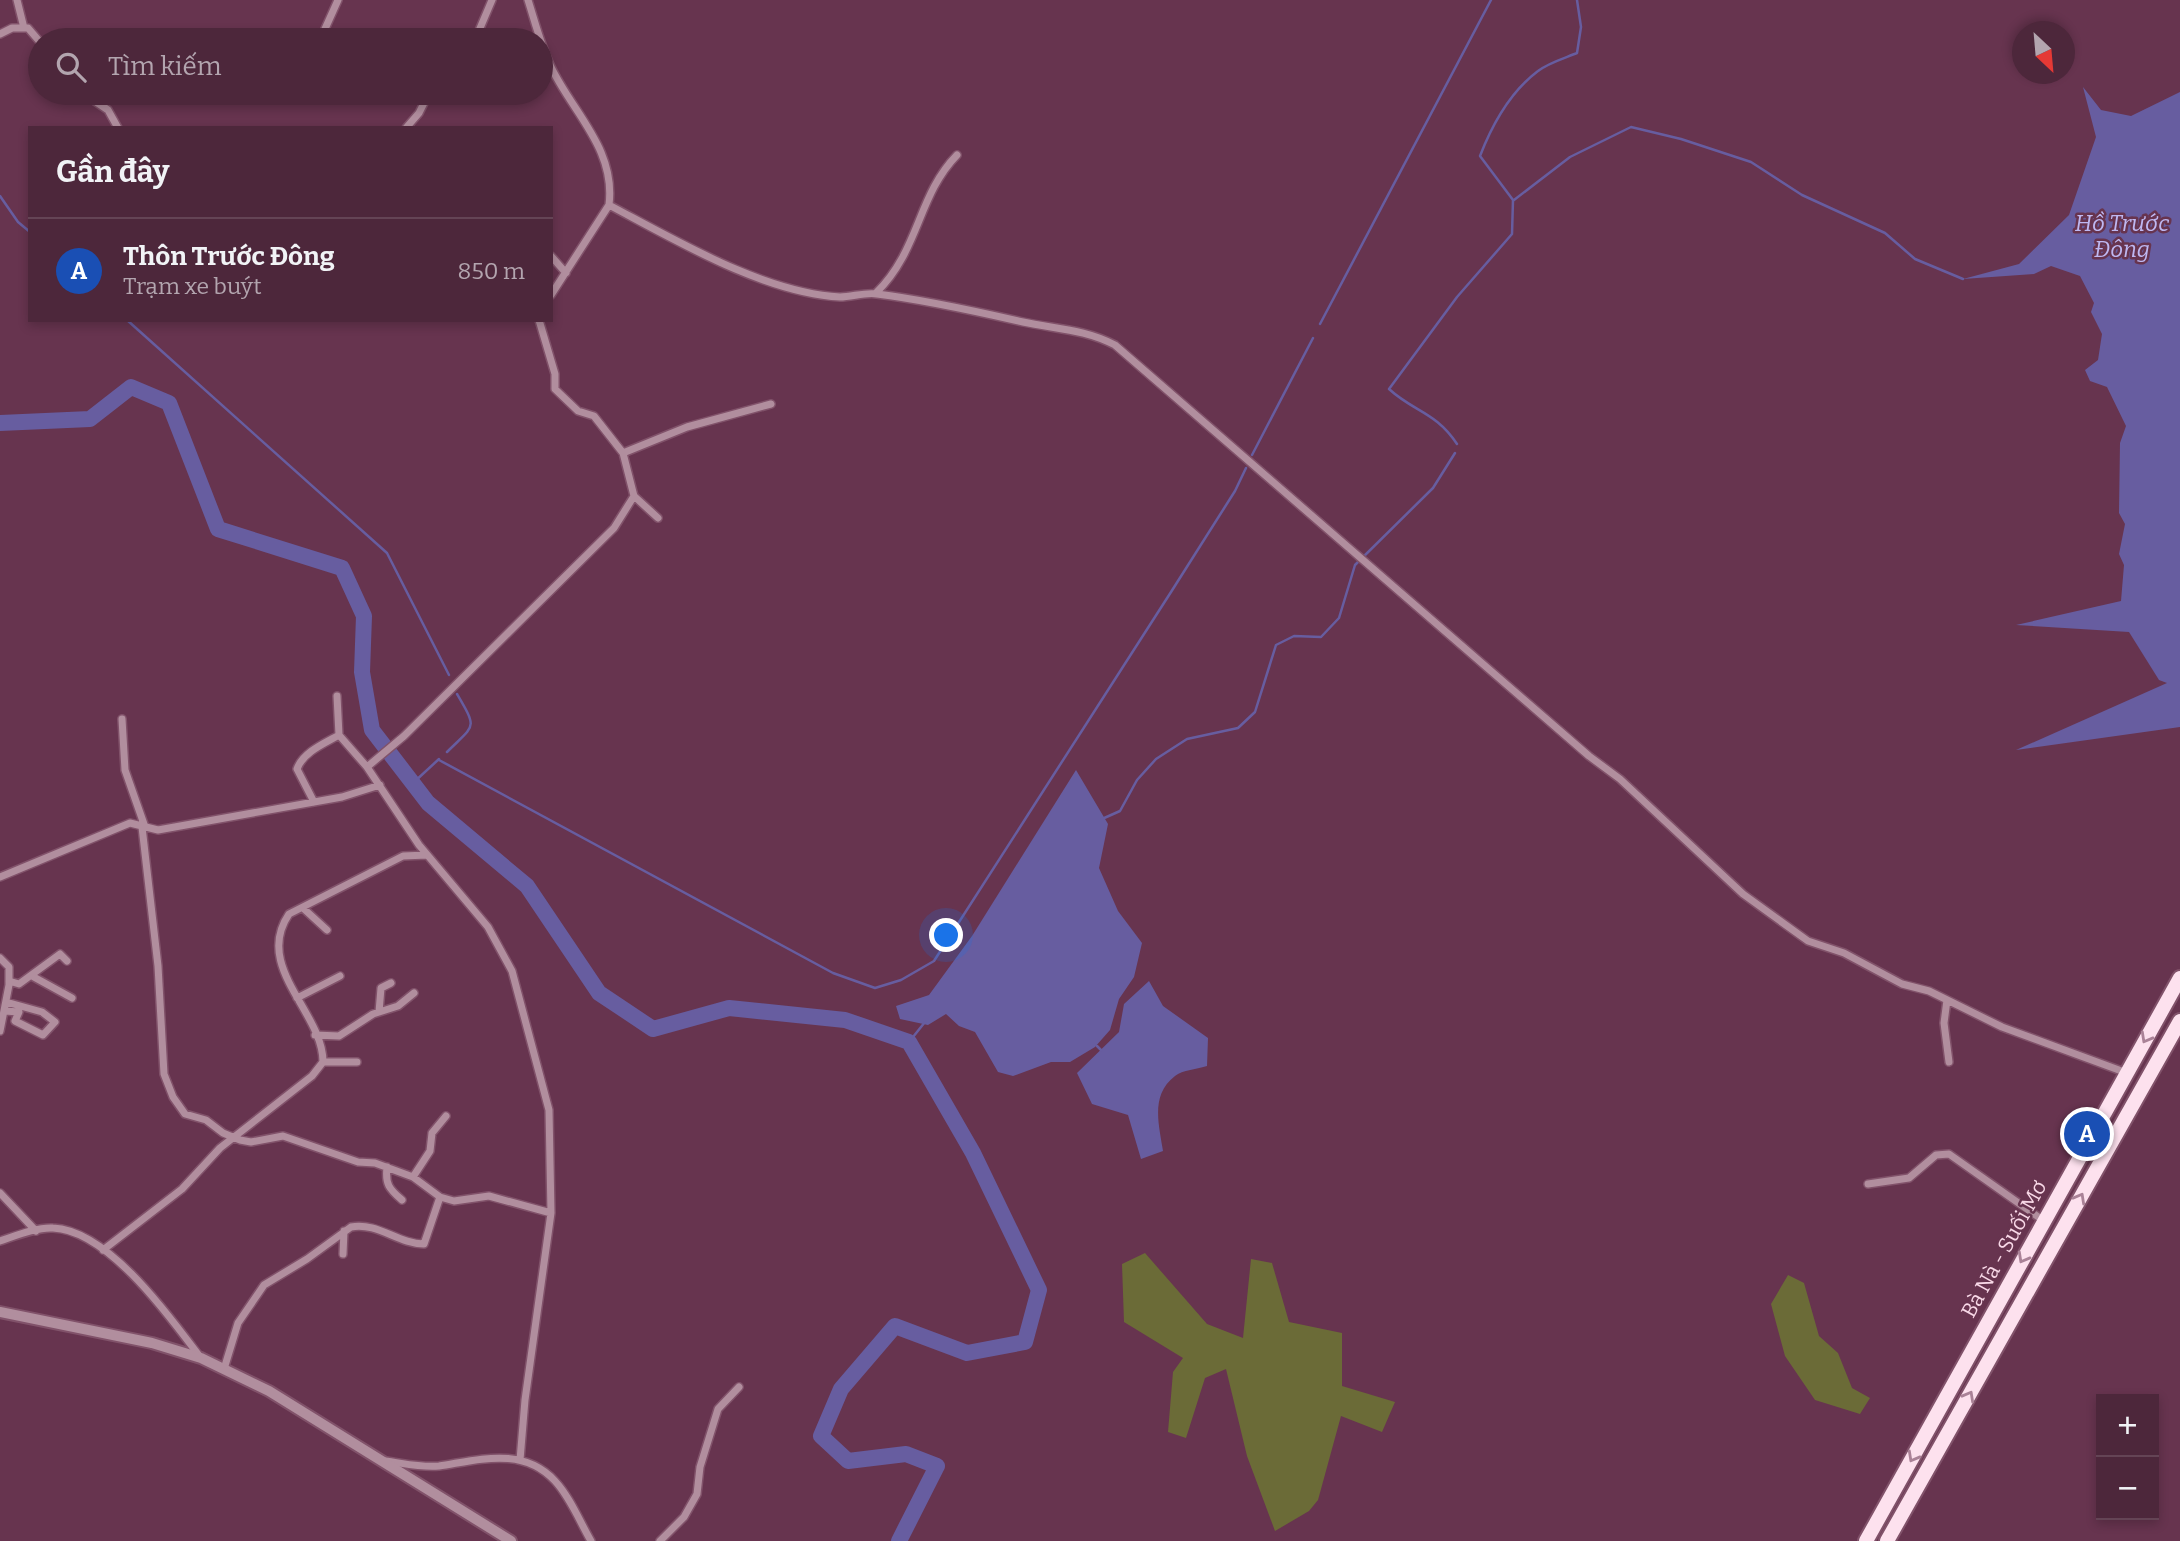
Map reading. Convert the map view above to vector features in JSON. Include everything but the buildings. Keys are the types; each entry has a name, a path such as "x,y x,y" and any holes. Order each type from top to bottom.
{"main road":[{"name":"Bà Nà - Suối Mơ","path":"1866,1541 2180,978"},
{"name":"Bà Nà - Suối Mơ","path":"1887,1541 2180,1021"},
{"path":"2127,1073 2146,1081"}],"street":[{"path":"17,0 24,28"},
{"path":"325,28 338,0"},
{"path":"480,28 492,0"},
{"path":"528,0 537,28"},
{"path":"0,34 12,28 28,30"},
{"path":"553,71 598,145 609,183 609,205 553,292"},
{"path":"101,105 108,110 117,126"},
{"path":"408,126 423,105"},
{"path":"876,293 901,263 934,184 957,155"},
{"path":"609,205 702,253 767,281 839,297 876,293 963,308 1026,323 1087,331 1115,345 1589,756 1620,779 1743,894 1808,941 1844,953 1902,985 1929,991 2002,1027 2127,1073"},
{"path":"553,258 566,272"},
{"path":"540,322 555,374 555,389 578,411 594,416 623,453 634,496 659,518"},
{"path":"623,453 687,427 771,404"},
{"path":"367,767 403,737 614,528 634,496"},
{"path":"337,696 339,735 367,767 427,855 488,928 512,971 549,1110 551,1213 525,1400 520,1460"},
{"path":"122,719 125,770 143,827 158,966 166,1082 185,1114 206,1120 233,1137 251,1142 275,1136 292,1138 358,1162 387,1167 413,1177 440,1197 454,1201 489,1196 551,1213"},
{"path":"314,802 297,769 300,761 339,735"},
{"path":"0,877 130,823 158,830 314,802 380,785"},
{"path":"323,1062 315,1035 280,964 280,938 289,914 403,856 427,855"},
{"path":"303,908 327,930"},
{"path":"9,981 19,984 60,954 67,961"},
{"path":"0,958 9,967 5,1011 0,1031"},
{"path":"32,976 72,998"},
{"path":"297,998 340,976"},
{"path":"379,1012 381,988 391,983"},
{"path":"315,1035 339,1036 379,1012 398,1006 414,993"},
{"path":"1947,1000 1944,1023 1949,1062"},
{"path":"5,1011 19,1012 15,1021 43,1035 55,1021 42,1012 6,1002"},
{"path":"103,1250 182,1189 233,1137 313,1076 323,1062"},
{"path":"323,1062 357,1062"},
{"path":"413,1177 430,1151 432,1133 446,1116"},
{"path":"1868,1184 1909,1178 1936,1155 1949,1154 2044,1221"},
{"path":"387,1167 385,1179 388,1188 402,1200"},
{"path":"0,1193 36,1231"},
{"path":"224,1369 238,1323 264,1285 307,1259 344,1230 358,1225 387,1230 415,1244 424,1244 440,1197"},
{"path":"0,1241 52,1228 69,1232 103,1250 155,1297 201,1358"},
{"path":"343,1254 344,1230"},
{"path":"0,1312 152,1343 201,1358 269,1391 511,1541"},
{"path":"660,1541 684,1517 696,1494 700,1467 718,1409 739,1387"},
{"path":"380,1460 436,1466 472,1458 520,1460 538,1467 556,1482 591,1541"}],"shaded area":[{"path":"1145,1253 1207,1324 1243,1338 1251,1259 1272,1263 1289,1322 1342,1333 1342,1386 1395,1402 1382,1432 1341,1416 1318,1500 1309,1511 1275,1531 1247,1456 1226,1369 1205,1378 1186,1438 1168,1432 1173,1372 1183,1358 1124,1322 1122,1264"},
{"path":"1788,1275 1804,1283 1819,1336 1838,1353 1852,1388 1870,1398 1860,1414 1815,1400 1785,1356 1771,1304"}],"water":[{"name":"Hồ Trước Đông","path":"2083,87 2101,110 2131,116 2180,92 2180,727 2016,750 2167,683 2159,680 2129,632 2016,625 2121,601 2124,565 2119,554 2125,524 2119,513 2120,443 2126,426 2107,387 2090,381 2085,370 2098,360 2102,334 2091,312 2094,303 2080,276 2051,266 2034,274 1963,279 2019,264 2069,215 2096,137"},
{"path":"1076,770 1108,824 1099,868 1118,911 1142,943 1134,977 1119,999 1110,1030 1095,1047 1070,1062 1051,1062 1013,1076 998,1072 975,1032 959,1026 946,1014 928,1025 900,1019 896,1006 929,995 972,936"},
{"path":"1149,981 1163,1006 1208,1038 1207,1066 1182,1072 1167,1084 1159,1101 1158,1111 1163,1151 1141,1159 1128,1115 1092,1104 1077,1073 1119,1032 1124,1004"}],"waterway":[{"path":"1320,324 1491,0"},
{"path":"1457,444 1441,425 1389,389 1457,297 1512,234 1513,200 1480,156 1496,121 1528,79 1542,68 1577,53 1581,27 1577,0"},
{"path":"1514,200 1570,157 1631,127 1681,139 1751,162 1802,195 1885,233 1915,259 1963,279"},
{"path":"0,196 18,222 28,230"},
{"path":"129,322 387,553 449,675"},
{"path":"1252,455 1313,338"},
{"path":"0,423 90,419 131,387 169,403 218,529 342,568 364,616 362,672 372,730 428,803 527,886 599,993 653,1029 729,1008 845,1020 909,1042 973,1153 1039,1290 1025,1342 967,1353 895,1326 841,1389 821,1436 848,1461 906,1454 937,1466 899,1541"},
{"path":"1102,819 1120,811 1137,780 1156,759 1187,739 1238,728 1255,712 1276,645 1294,636 1321,637 1339,618 1355,565 1433,488 1455,453"},
{"path":"439,760 833,973 875,988 901,980 934,961 1235,491 1246,468"},
{"path":"447,752 470,726 468,714 457,694"},
{"path":"413,783 439,759"},
{"path":"909,1042 925,1022"},
{"path":"1097,1046 1101,1050"}],"place":[{"name":"Thôn Trước Đông","path":"2087,1134"}]}
